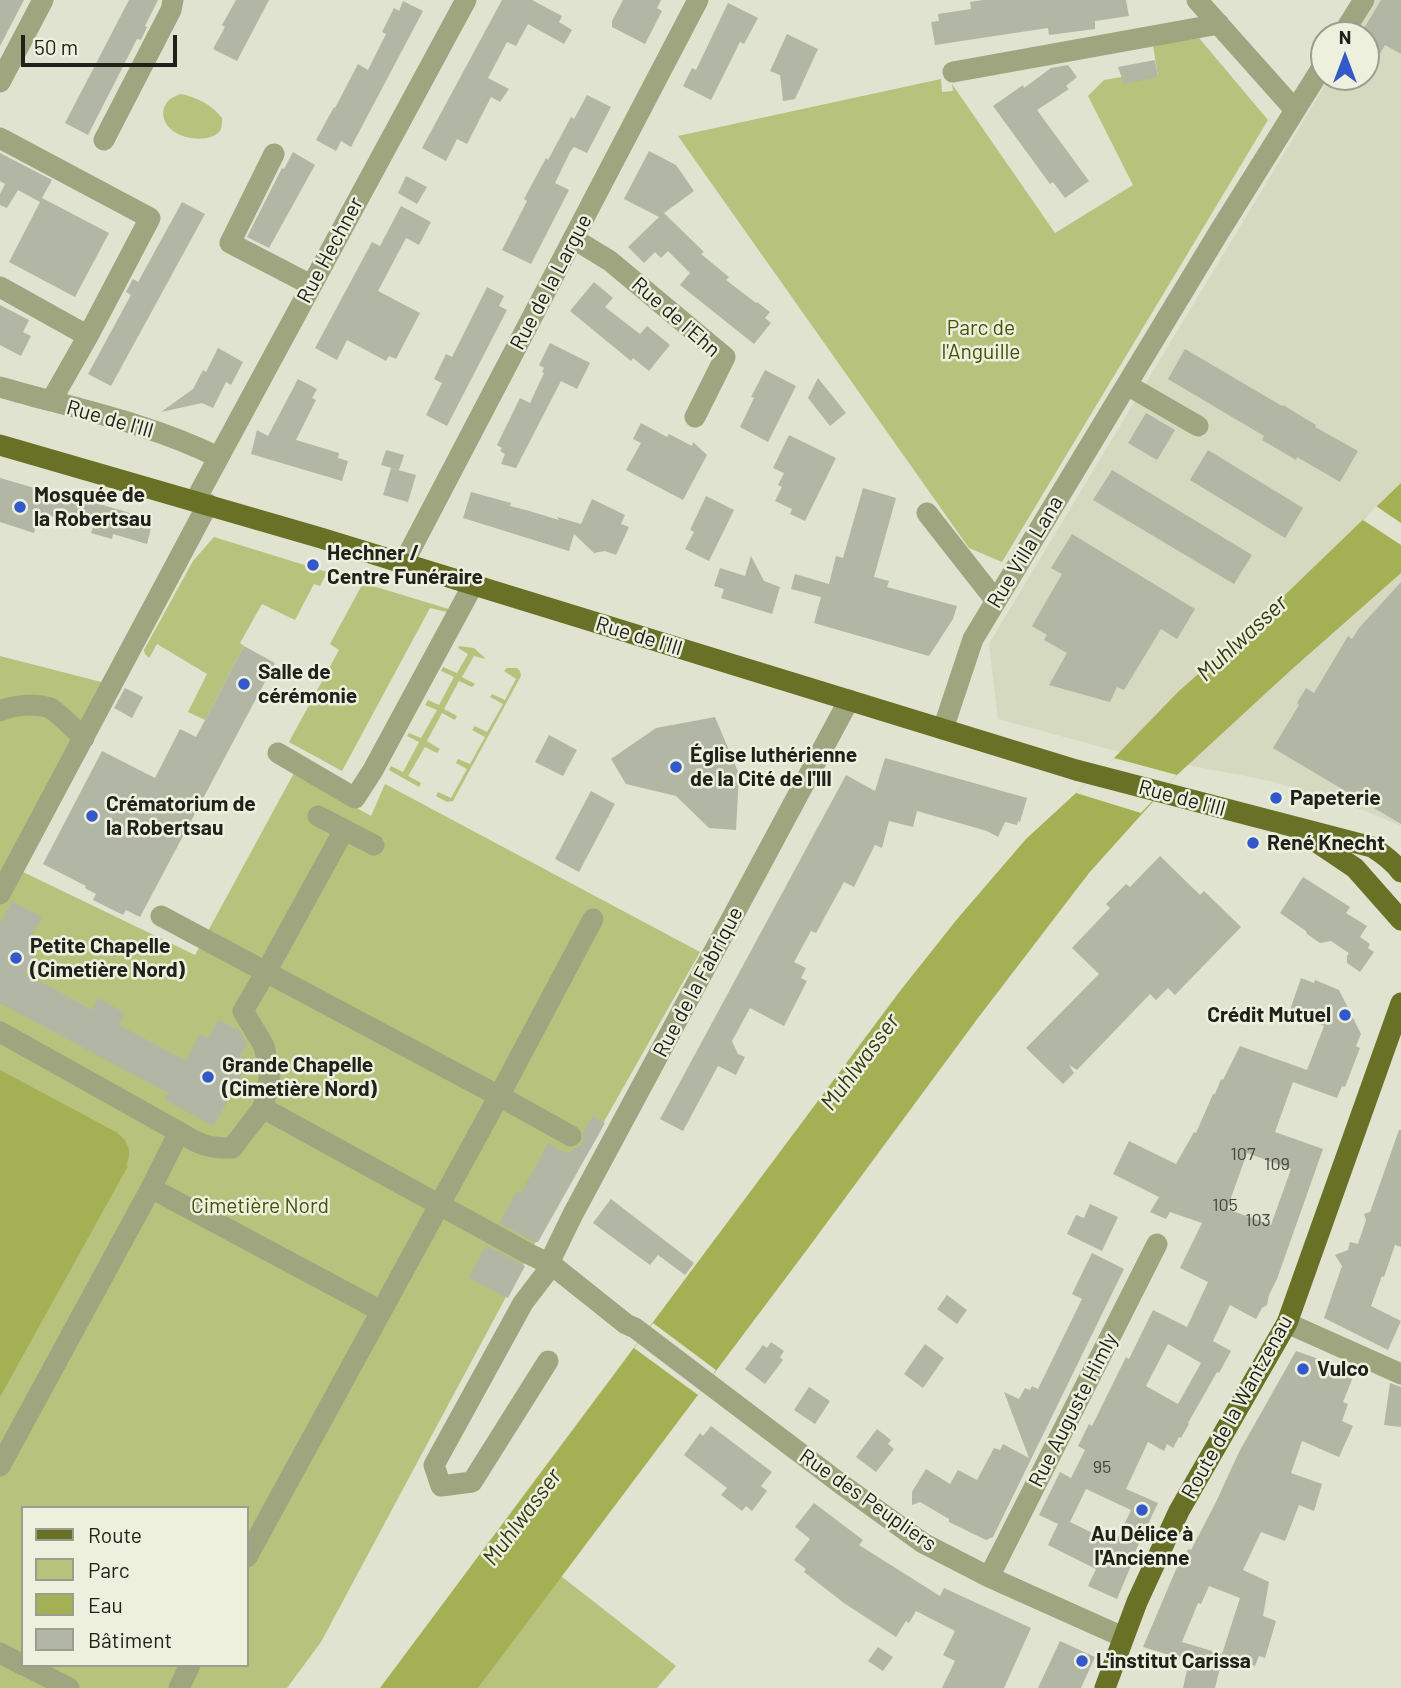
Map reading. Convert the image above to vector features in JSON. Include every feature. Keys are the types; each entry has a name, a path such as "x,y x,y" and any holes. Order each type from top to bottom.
{"main road":[{"name":"Rue de l'Ill","path":"0,444 473,585 1076,771 1401,853"},
{"name":"Rue de l'Ill","path":"1278,823 1309,837 1355,868 1400,920"},
{"name":"Rue de l'Ill","path":"1371,847 1389,859 1401,872"},
{"name":"Route de la Wantzenau","path":"1105,1688 1137,1602 1179,1511 1287,1323 1401,1003"}],"street":[{"path":"0,82 43,0"},
{"path":"104,140 171,10 173,0"},
{"name":"Rue Hechner","path":"0,894 84,738 202,503 218,457 466,0"},
{"name":"Rue de la Largue","path":"403,564 698,0"},
{"path":"1197,0 1295,110"},
{"path":"1350,21 1363,0"},
{"path":"953,72 1219,24"},
{"name":"Rue Villa Lana","path":"943,729 973,639 1310,86"},
{"path":"0,138 150,218 51,401"},
{"path":"274,155 230,243 311,285"},
{"name":"Rue de l'Ehn","path":"574,239 610,261 725,357 695,417"},
{"path":"0,287 88,336"},
{"path":"1127,384 1198,426"},
{"name":"Rue de l'Ill","path":"0,387 135,425 190,443 218,457"},
{"path":"927,513 996,601"},
{"path":"278,753 355,798 373,770 473,585"},
{"name":"Rue de la Fabrique","path":"548,1361 472,1482 441,1486 434,1465 523,1303 552,1265 552,1258 573,1214 849,700"},
{"path":"0,711 25,705 51,708 84,738"},
{"path":"318,816 374,845"},
{"path":"0,1032 196,1142 213,1148 232,1148 263,1108 270,1075 264,1046 243,1011 344,830"},
{"path":"161,916 571,1136"},
{"path":"248,1555 593,919"},
{"name":"Rue des Peupliers","path":"263,1108 552,1265 626,1324 635,1328 923,1543 989,1577 1123,1637"},
{"path":"0,1466 180,1132"},
{"path":"151,1188 381,1311"},
{"name":"Rue Auguste Himly","path":"989,1577 1157,1244"},
{"path":"1287,1323 1401,1374"},
{"path":"0,1653 21,1664"},
{"path":"27,1667 69,1688"},
{"path":"179,1688 189,1667"}],"shaded area":[{"name":"Papeterie","path":"1376,0 1401,0 1401,826 1366,811 1271,781 1120,752 998,719 989,644 1322,91 1380,91 1380,21 1363,21"}],"green space":[{"name":"Parc de l'Anguille","path":"1199,38 1268,120 1002,562 969,548 678,136 941,79 942,92 953,91 952,84 1055,233 1133,185 1088,96 1104,80 1127,76 1158,77 1153,45"},
{"path":"181,94 204,102 222,118 221,129 216,135 197,139 176,133 168,127 164,108 169,100"},
{"path":"214,537 327,572 320,586 314,584 295,620 262,604 240,643 244,646 205,720 188,712 207,674 157,644 149,658 144,650 193,561"},
{"path":"363,583 452,610 451,613 430,608 342,771 289,742 339,650 330,644"},
{"path":"458,648 474,648 485,659 474,656 462,677 475,684 472,687 459,681 444,709 457,716 455,720 442,713 427,741 440,749 437,753 425,747 408,776 421,783 419,787 389,770 391,766 403,772 419,742 407,736 409,733 421,738 437,710 425,705 428,700 439,705 454,677 441,671 443,667 457,673 468,654"},
{"name":"Cimetière Nord","path":"0,656 117,686 19,870 195,955 294,773 371,816 385,784 700,952 529,1254 321,1642 287,1688 0,1688"},
{"path":"507,668 517,668 521,676 453,801 447,802 436,796 438,792 451,798 467,769 456,763 458,759 470,764 485,737 472,730 475,726 487,732 503,704 490,697 492,694 505,700 516,679 504,671"},
{"path":"561,1576 676,1666 657,1688 478,1688"}],"water":[{"name":"Muhlwasser","path":"1401,483 1401,573 1177,775 1089,873 478,1688 380,1688 900,991 958,918 1026,839"},
{"path":"0,1070 116,1132 124,1139 129,1155 128,1166 0,1397"}],"pier":[{"path":"1376,506 1401,523 1401,545 1363,520"},
{"path":"1114,758 1177,775 1141,813 1076,793"},
{"path":"653,1323 716,1370 698,1395 634,1348"}],"building":[{"path":"0,0 24,0 0,46"},
{"path":"129,0 158,0 141,40 137,39 88,135 65,123"},
{"path":"236,0 269,0 237,61 213,49"},
{"path":"502,0 532,0 562,16 559,22 572,30 564,44 528,24 516,46 507,42 488,78 509,89 500,102 491,97 467,144 457,139 446,161 422,148"},
{"path":"623,0 661,0 657,8 662,11 645,44 612,27 612,21"},
{"path":"1126,0 1129,16 1095,21 1095,29 1049,35 1048,28 935,45 931,22 939,21 938,14 971,9 970,2"},
{"path":"1381,0 1401,0 1401,54 1385,45 1380,53 1380,21 1368,21"},
{"path":"403,1 423,11 351,147 341,141 336,151 316,140 358,64 368,70 386,34 382,32 394,8 399,11"},
{"path":"728,3 758,18 744,44 740,42 711,100 683,86 692,68 696,70"},
{"path":"787,34 818,49 795,99 783,101 780,75 770,71"},
{"path":"1155,60 1158,77 1124,84 1118,67"},
{"path":"1068,65 1077,77 1066,86 1069,89 1037,110 1089,181 1065,198 1053,182 1050,184 993,106 1051,68"},
{"path":"587,95 611,107 587,153 574,147 570,152 555,183 569,190 531,264 502,250 527,201 524,199 546,158 548,160 571,117 574,119"},
{"path":"649,151 676,165 694,191 664,213 704,252 701,254 729,277 726,280 770,312 765,318 771,323 754,344 680,285 690,273 668,251 661,258 655,252 644,263 628,247 659,217 624,199"},
{"path":"293,152 315,165 269,248 247,237"},
{"path":"0,153 52,180 42,198 109,233 75,297 9,262 40,202 18,190 7,208 0,205 0,194 5,184 0,181"},
{"path":"406,176 427,187 417,204 398,193"},
{"path":"182,202 205,214 111,386 88,374 131,295 126,292 133,279 138,282"},
{"path":"401,206 431,222 419,245 406,238 378,291 420,313 396,359 389,356 386,361 347,340 337,360 315,348 372,242 380,246"},
{"path":"594,282 613,298 605,307 640,334 647,326 670,345 649,371 633,358 631,361 570,311"},
{"path":"487,287 504,296 499,306 507,310 447,426 426,415 442,383 434,379 446,354 452,357"},
{"path":"0,305 29,320 23,332 31,336 21,356 0,345"},
{"path":"550,343 590,363 577,389 561,381 516,468 501,464 505,454 497,445 520,398 530,403 544,373 544,368 539,365"},
{"path":"218,348 243,362 231,385 226,382 213,408 202,403 161,412 193,389 203,370 206,372"},
{"path":"1185,349 1358,451 1340,482 1262,440 1264,436 1168,379"},
{"path":"765,370 796,386 768,442 740,427"},
{"path":"818,378 846,413 830,426 808,398"},
{"path":"298,379 317,389 312,398 316,400 296,440 339,453 338,458 348,461 342,481 251,454 257,430 268,436"},
{"path":"1146,413 1175,430 1157,460 1128,443"},
{"path":"641,423 667,437 669,434 692,446 693,442 707,455 683,500 626,470 641,443 633,439"},
{"path":"789,435 836,458 805,521 790,514 792,509 775,501 782,487 778,485 784,473 773,468"},
{"path":"386,450 404,455 399,470 381,465"},
{"path":"1208,450 1303,508 1285,538 1190,480"},
{"path":"391,468 416,475 408,502 383,495"},
{"path":"1112,470 1252,555 1234,584 1093,500"},
{"path":"0,478 62,496 63,493 153,520 147,544 113,534 112,539 91,533 93,527 39,513 34,533 0,522"},
{"path":"863,488 896,498 874,577 889,581 887,587 957,606 953,619 929,656 814,623 821,597 791,589 795,574 829,584 836,556 843,558"},
{"path":"471,492 511,503 510,506 581,524 592,499 625,515 621,524 629,527 616,555 605,551 594,553 574,534 569,551 463,518"},
{"path":"706,496 734,510 709,561 685,549 694,532 690,530"},
{"path":"1072,534 1195,609 1177,639 1161,629 1124,690 1117,687 1110,702 1049,685 1067,653 1044,640 1047,635 1032,626 1062,574 1051,568"},
{"path":"751,556 764,581 780,587 772,614 721,598 724,589 714,586 720,568 745,576"},
{"path":"1401,582 1401,824 1273,748 1306,688 1314,693 1348,636 1352,639"},
{"path":"244,646 275,663 140,917 126,910 123,915 93,900 96,894 85,888 86,886 43,864 102,751 155,778 180,729 196,737"},
{"path":"125,688 143,697 132,718 114,708"},
{"name":"Église luthérienne de la Cité de l'Ill","path":"715,717 739,774 736,830 709,828 676,796 626,784 611,759 656,728"},
{"path":"549,735 577,750 563,776 535,762"},
{"path":"885,758 1027,798 1020,822 1018,821 1017,825 1005,822 998,837 987,831 917,811 913,827 889,821 882,848 875,845 854,887 844,882 816,933 811,931 794,962 806,968 801,978 807,981 784,1026 750,1008 732,1041 738,1054 745,1057 736,1075 718,1066 683,1131 660,1119 846,775 875,791"},
{"path":"591,791 615,804 579,872 555,859"},
{"path":"1160,856 1200,895 1204,891 1241,927 1175,995 1168,988 1156,1000 1150,994 1077,1070 1069,1065 1074,1073 1063,1084 1026,1048 1099,974 1072,948 1110,908 1106,904 1126,884 1130,887"},
{"path":"1303,877 1350,907 1346,913 1367,926 1360,937 1370,944 1368,948 1374,952 1360,972 1347,963 1349,953 1331,941 1320,943 1280,913"},
{"path":"12,901 42,917 31,937 41,943 25,973 92,1010 98,998 125,1013 119,1025 186,1061 200,1034 208,1038 218,1020 240,1031 247,1044 240,1056 249,1061 214,1126 165,1100 168,1093 0,1003 0,923"},
{"path":"1301,978 1314,983 1315,980 1339,990 1361,1034 1356,1046 1360,1048 1345,1087 1342,1086 1337,1098 1293,1082 1275,1132 1323,1149 1267,1305 1256,1319 1230,1305 1213,1341 1231,1351 1219,1373 1217,1372 1173,1448 1167,1444 1164,1451 1148,1442 1126,1489 1158,1503 1129,1565 1131,1566 1117,1599 1088,1586 1096,1569 1048,1545 1058,1524 1039,1515 1060,1472 1071,1478 1085,1450 1078,1446 1089,1424 1092,1426 1126,1357 1129,1359 1153,1310 1187,1327 1208,1282 1180,1268 1202,1223 1170,1212 1166,1219 1150,1212 1159,1197 1113,1174 1129,1141 1176,1164 1194,1132 1196,1133 1213,1094 1240,1046 1307,1070 1324,1026 1289,1013","holes":["1247,1153 1291,1169 1271,1225 1227,1209","1168,1344 1201,1363 1178,1404 1146,1386","1086,1489 1131,1510 1115,1544 1070,1522"]},
{"path":"593,1116 605,1123 538,1242 499,1223 517,1191 521,1193 548,1143 569,1154 582,1143 583,1132"},
{"path":"1399,1130 1401,1247 1395,1245 1371,1306 1401,1321 1388,1350 1324,1318 1342,1266 1335,1255 1348,1250 1350,1242 1358,1244 1366,1220 1364,1214 1370,1212"},
{"path":"611,1199 694,1263 685,1275 658,1255 650,1265 593,1223"},
{"path":"1090,1204 1118,1217 1102,1251 1067,1234 1076,1215 1084,1218"},
{"path":"486,1246 525,1266 508,1298 469,1278"},
{"path":"1092,1253 1124,1269 993,1537 986,1540 949,1522 949,1519 920,1502 912,1505 912,1492 926,1469 950,1484 958,1470 977,1480 994,1448 1000,1450 1003,1444 1029,1458 1004,1392 1019,1399 1025,1388 1030,1390 1032,1386 1038,1389 1082,1299 1072,1294"},
{"path":"947,1295 967,1310 957,1324 937,1309"},
{"path":"771,1342 784,1351 780,1357 783,1360 765,1384 745,1369 763,1345 767,1348"},
{"path":"925,1344 944,1358 923,1388 904,1374"},
{"path":"1296,1351 1355,1372 1343,1402 1348,1404 1342,1421 1353,1426 1339,1457 1302,1441 1291,1473 1322,1484 1314,1511 1299,1505 1285,1541 1261,1532 1243,1570 1269,1582 1263,1616 1276,1621 1265,1658 1259,1656 1255,1666 1223,1656 1215,1688 1183,1688 1189,1661 1143,1647 1180,1560 1182,1561 1188,1549 1191,1550 1239,1452","holes":["1209,1586 1240,1598 1222,1654 1182,1642 1198,1603 1201,1604"]},
{"path":"1390,1383 1401,1387 1401,1427 1384,1425"},
{"path":"809,1387 830,1401 815,1424 794,1410"},
{"path":"711,1426 772,1472 761,1486 767,1491 752,1511 746,1506 742,1511 721,1495 727,1488 684,1455 700,1433 703,1436"},
{"path":"877,1429 891,1440 888,1444 894,1449 876,1472 856,1457"},
{"path":"814,1503 863,1540 859,1545 940,1596 944,1588 1031,1628 1004,1688 942,1688 955,1661 943,1655 955,1631 916,1611 896,1637 844,1603 804,1572 806,1569 794,1560 810,1539 795,1527"},
{"path":"1060,1641 1095,1657 1081,1688 1038,1688"},
{"path":"878,1647 893,1657 883,1671 868,1661"}],"place":[{"name":"Mosquée de la Robertsau","path":"20,507"},
{"name":"Hechner / Centre Funéraire","path":"313,565"},
{"name":"Salle de cérémonie","path":"244,684"},
{"name":"Église luthérienne de la Cité de l'Ill","path":"676,767"},
{"name":"Papeterie","path":"1276,798"},
{"name":"Crématorium de la Robertsau","path":"92,816"},
{"name":"René Knecht","path":"1253,843"},
{"name":"Petite Chapelle (Cimetière Nord)","path":"16,958"},
{"name":"Crédit Mutuel","path":"1345,1015"},
{"name":"Grande Chapelle (Cimetière Nord)","path":"208,1077"},
{"name":"Vulco","path":"1303,1369"},
{"name":"Au Délice à l'Ancienne","path":"1142,1510"},
{"name":"L'institut Carissa","path":"1082,1661"}]}
